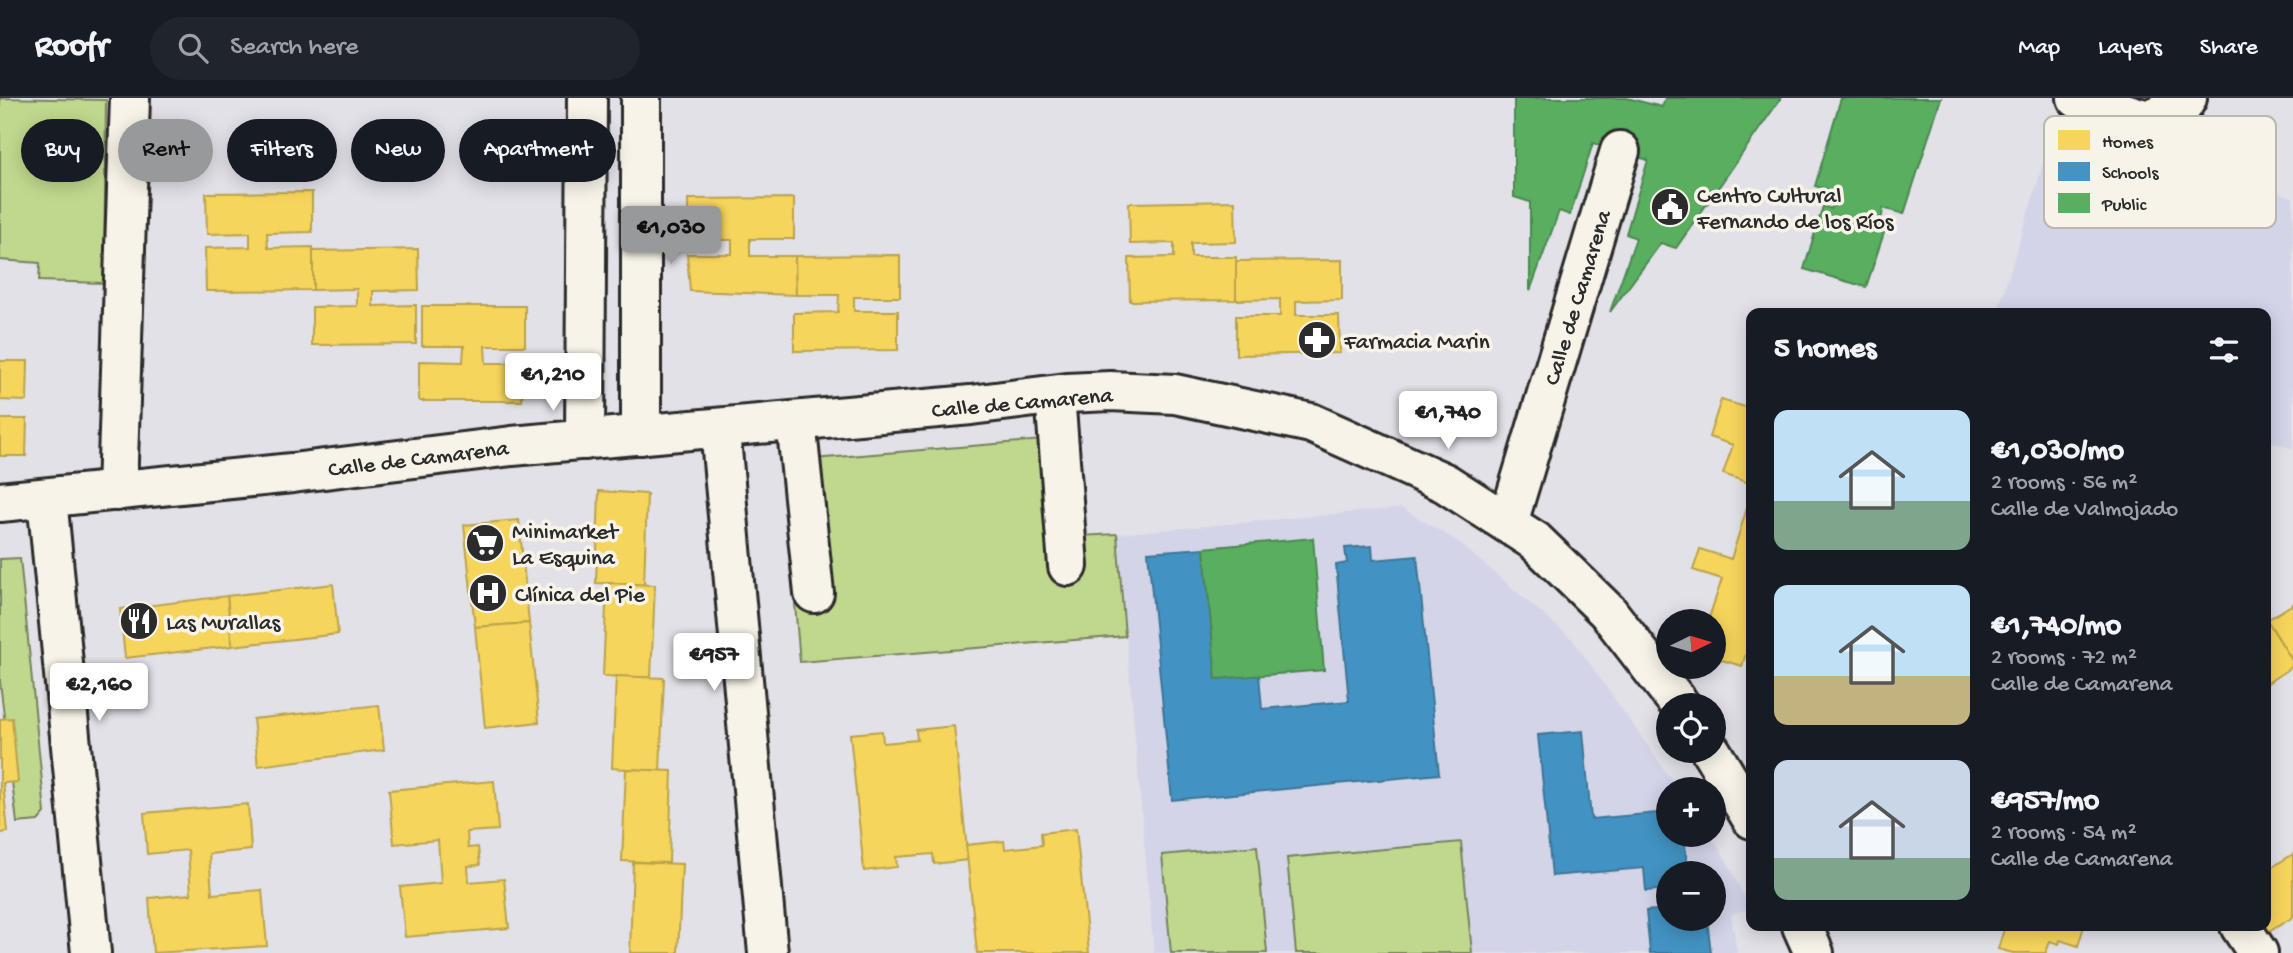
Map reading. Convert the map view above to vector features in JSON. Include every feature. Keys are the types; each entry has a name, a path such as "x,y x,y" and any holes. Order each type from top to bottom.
{"street":[{"path":"117,491 130,98"},
{"path":"585,440 587,98"},
{"path":"641,98 641,435"},
{"path":"2077,98 2134,116"},
{"path":"2157,116 2183,105 2187,98"},
{"name":"Calle de Camarena","path":"1508,523 1620,151"},
{"name":"Calle de Camarena","path":"0,502 585,440 1055,395 1110,391 1175,394 1311,423 1445,483 1535,541 1608,612 1671,693"},
{"path":"1055,395 1068,566"},
{"path":"796,421 814,593"},
{"path":"720,428 768,953"},
{"path":"47,498 91,953"},
{"path":"1718,763 1746,809"},
{"path":"1804,931 1814,953"},
{"path":"2243,931 2258,953"}],"shaded area":[{"path":"2044,162 2044,228 2276,228 2276,192 2293,197 2293,449 2271,442 2271,308 1999,308"},
{"path":"1402,508 1457,541 1573,640 1656,758 1656,763 1660,763 1670,777 1656,777 1656,847 1718,847 1726,859 1746,901 1746,910 1731,914 1737,953 1154,953 1117,534"}],"green space":[{"path":"0,98 106,100 104,283 39,281 40,263 0,260"},
{"path":"1043,440 1080,536 1117,534 1125,636 800,662 795,604 827,601 813,459"},
{"path":"20,558 45,813 38,821 17,823 0,682 0,559"},
{"path":"1461,842 1472,953 1296,953 1287,858"},
{"path":"1257,846 1267,953 1171,953 1162,855"}],"building: Homes":[{"path":"312,192 312,232 267,233 268,248 313,247 313,290 206,291 205,248 250,247 250,233 207,234 206,193"},
{"path":"794,198 794,239 750,239 750,256 795,256 796,295 690,291 687,254 732,254 732,240 689,240 688,199"},
{"path":"1235,201 1236,242 1191,243 1191,257 1236,257 1236,300 1130,301 1129,258 1174,257 1174,243 1130,244 1129,203"},
{"path":"418,249 419,290 373,291 373,306 416,305 416,344 312,345 312,307 357,306 357,289 313,290 313,251"},
{"path":"900,255 900,297 854,297 854,311 898,311 898,350 794,351 794,313 838,312 839,295 796,295 795,256"},
{"path":"1342,260 1342,300 1296,301 1296,315 1339,315 1340,353 1236,355 1236,316 1280,316 1280,299 1236,300 1236,261"},
{"path":"422,306 525,306 525,346 485,346 486,363 523,363 522,401 419,401 419,361 463,362 464,346 422,346"},
{"path":"0,361 28,361 27,401 0,400"},
{"path":"1721,400 1746,407 1746,482 1723,474 1733,445 1709,437"},
{"path":"0,419 27,419 26,456 0,456"},
{"path":"599,491 647,494 644,585 596,583"},
{"path":"1746,511 1746,654 1742,666 1726,661 1726,609 1712,609 1722,579 1693,570 1700,549 1731,559"},
{"path":"519,520 529,623 475,627 464,525"},
{"path":"607,583 655,585 651,678 603,676"},
{"path":"333,584 338,634 232,646 227,596"},
{"path":"227,596 232,646 125,658 120,609"},
{"path":"2293,604 2293,662 2271,626 2271,618"},
{"path":"529,623 539,722 485,728 475,627"},
{"path":"2271,626 2293,662 2293,666 2271,681"},
{"path":"616,676 664,678 660,771 612,768"},
{"path":"379,705 384,750 258,766 253,719"},
{"path":"12,718 18,782 3,783 8,832 0,833 0,719"},
{"path":"954,726 968,860 934,864 933,854 896,857 897,867 864,871 850,734 882,731 883,743 917,740 916,730"},
{"path":"626,769 672,771 669,863 622,861"},
{"path":"494,781 498,830 467,832 468,848 478,847 480,865 468,866 469,882 504,879 509,928 405,937 400,887 441,883 438,840 394,844 389,790"},
{"path":"248,804 251,850 209,854 212,894 262,890 267,946 153,953 149,898 191,894 188,850 147,854 144,813"},
{"path":"1076,829 1089,953 977,953 966,845 1004,841 1005,849 1042,845 1041,833"},
{"path":"2293,854 2293,917 2271,931 2271,868"},
{"path":"633,862 682,864 678,953 630,953"},
{"path":"2003,931 2082,931 2078,946 2060,940 2059,944 2050,941 2046,953 2013,953 1998,949"}],"building: Schools":[{"path":"1372,546 1373,560 1417,556 1439,774 1172,800 1148,552 1204,548 1216,679 1259,675 1262,709 1349,701 1336,565 1347,563 1345,548"},
{"path":"1583,731 1591,819 1656,813 1656,847 1685,847 1687,861 1656,861 1656,890 1646,891 1644,868 1552,876 1538,735"},
{"path":"1656,910 1656,931 1708,931 1711,953 1650,953 1646,911"}],"building: Public":[{"name":"Centro Cultural Fernando de los Ríos","path":"1514,98 1627,98 1662,107 1665,98 1781,98 1676,248 1661,243 1610,312 1636,238 1626,234 1648,160 1593,143 1570,215 1559,211 1530,291 1530,202 1514,197"},
{"path":"1841,98 1941,98 1904,214 1883,208 1877,224 1886,227 1866,287 1804,269 1823,206 1831,209 1837,192 1815,186"},
{"path":"1313,538 1324,670 1216,679 1204,548"}],"place":[{"name":"Centro Cultural Fernando de los Ríos","path":"1670,207"},
{"name":"Farmacia Marin","path":"1317,340"},
{"name":"Minimarket La Esquina","path":"485,543"},
{"name":"Clínica del Pie","path":"488,593"},
{"name":"Las Murallas","path":"139,621"}]}
